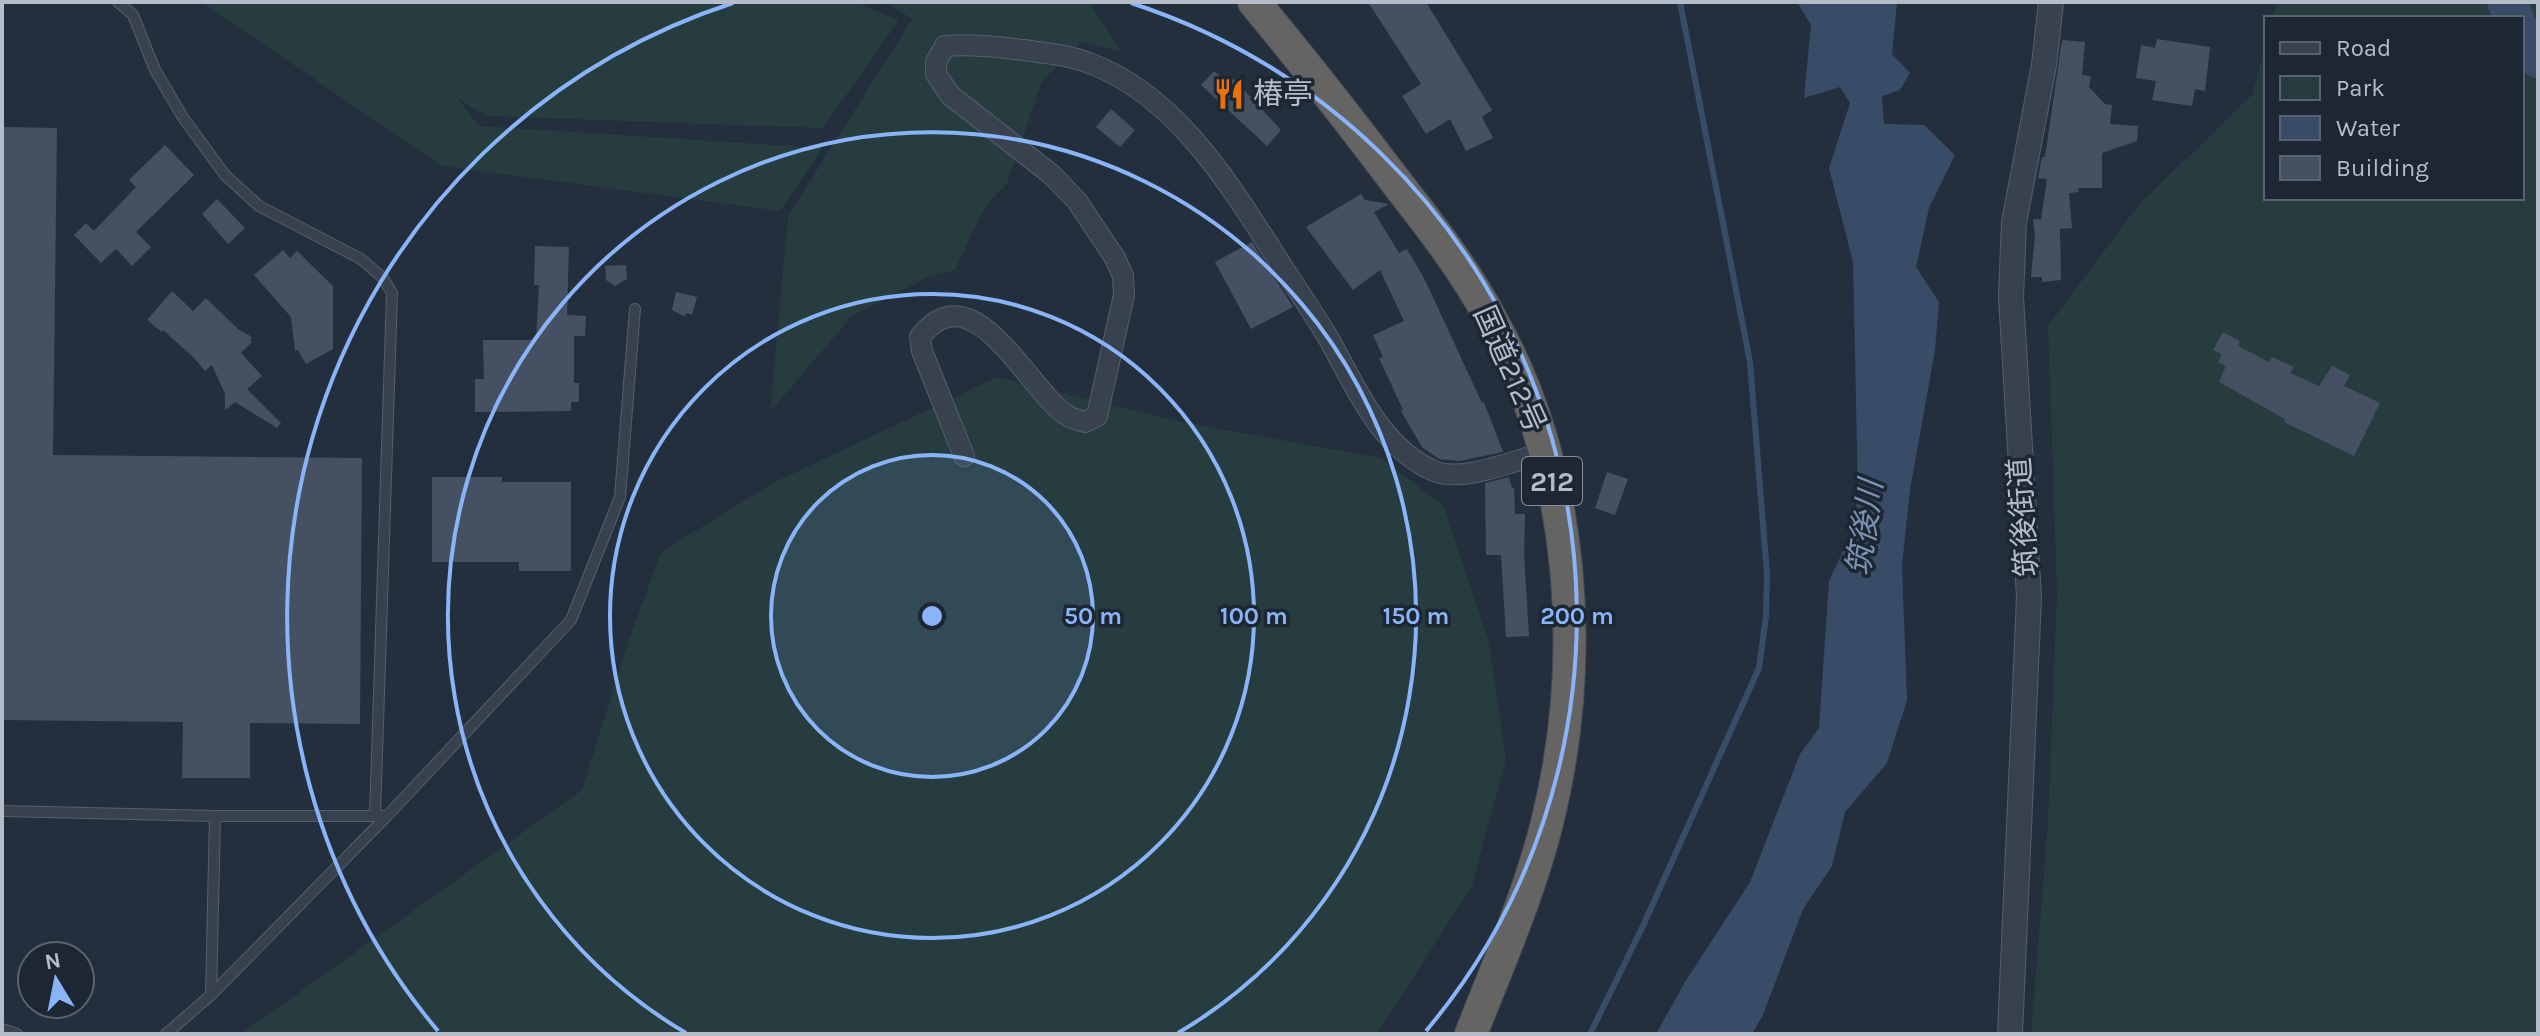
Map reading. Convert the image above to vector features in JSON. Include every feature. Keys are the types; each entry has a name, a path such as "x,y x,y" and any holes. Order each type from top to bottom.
{"highway":[{"name":"国道212号","path":"1254,2 1321,83 1452,253 1491,318 1516,371 1545,452 1561,526 1568,597 1570,678 1564,741 1547,825 1471,1034"}],"street":[{"name":"筑後街道","path":"2010,1034 2029,597 2011,297 2014,222 2044,65 2051,2"},
{"path":"964,456 922,351 920,337 929,324 942,317 971,318 1022,364 1041,392 1068,417 1085,422 1097,416 1124,295 1123,276 1115,258 1077,201 1052,175 950,95 936,74 936,62 945,46 969,44 1045,53 1087,62 1123,79 1165,110 1232,188 1311,307 1367,408 1405,454 1436,472 1470,473 1545,452"}],"lane":[{"path":"118,2 133,15 155,70 184,119 225,175 259,206 361,259 383,278 392,293 381,816"},
{"path":"166,1034 211,995 571,620 620,497 635,309"},
{"path":"2,811 381,816"},
{"path":"211,995 215,816"},
{"path":"2,1029 17,1034"}],"green space":[{"path":"201,2 854,2 899,20 823,128 487,116 457,98 479,126 822,148 780,211 442,166"},
{"path":"886,2 1089,2 1122,52 1081,42 1042,81 1007,184 986,205 955,270 928,277 852,316 770,412 788,216 912,19"},
{"path":"2277,2 2538,2 2538,1034 2031,1034 2048,822 2057,594 2048,326 2140,203 2252,95 2264,51 2264,200 2524,200 2524,16 2274,16"},
{"path":"997,377 1181,422 1381,458 1443,505 1489,643 1506,759 1472,886 1377,1034 241,1034 582,790 628,642 661,552 773,483"}],"water":[{"name":"筑後川","path":"1797,2 1897,2 1892,54 1910,73 1900,90 1882,96 1884,124 1924,125 1955,155 1929,208 1916,267 1939,302 1935,350 1910,490 1902,566 1907,700 1887,763 1845,812 1832,866 1803,909 1763,1015 1752,1034 1656,1034 1685,982 1750,882 1800,754 1819,728 1829,581 1853,530 1858,493 1853,262 1829,168 1850,103 1840,87 1804,98 1811,25"}],"building":[{"path":"1368,2 1426,2 1492,110 1482,117 1493,138 1466,151 1450,119 1426,134 1402,96 1421,84"},
{"path":"2157,39 2210,47 2205,91 2195,89 2192,106 2152,100 2156,81 2136,78 2141,45 2155,48"},
{"path":"2062,40 2085,42 2082,75 2091,76 2089,87 2105,104 2112,105 2110,124 2138,126 2137,141 2102,153 2102,188 2078,188 2079,192 2069,193 2072,228 2060,229 2061,280 2042,282 2042,277 2031,277 2035,236 2033,219 2041,219 2047,179 2038,178 2042,157 2045,157"},
{"path":"1214,71 1225,81 1234,79 1281,130 1267,146 1201,85"},
{"path":"1111,109 1135,130 1120,147 1096,127"},
{"path":"2,127 57,128 53,455 362,458 360,724 250,723 250,778 182,778 183,722 2,720"},
{"path":"165,145 194,175 136,232 151,247 132,266 116,249 101,263 74,235 86,223 94,231 136,187 129,180"},
{"path":"1361,194 1365,200 1389,204 1374,212 1399,253 1407,249 1425,280 1484,402 1503,452 1459,461 1439,459 1422,447 1401,411 1373,335 1404,321 1380,270 1353,290 1306,227"},
{"path":"217,199 245,228 228,244 202,214"},
{"path":"1252,242 1293,307 1251,329 1215,262"},
{"path":"535,246 569,247 567,315 586,316 585,336 574,336 574,383 579,383 579,402 571,402 571,411 475,412 475,379 484,379 483,340 536,340 539,285 534,285"},
{"path":"283,250 290,258 297,251 333,286 333,349 306,364 298,350 295,351 291,317 254,275"},
{"path":"626,265 627,279 615,286 606,280 605,266"},
{"path":"172,291 193,311 206,298 238,329 252,337 252,342 241,353 262,376 247,389 281,423 277,428 235,402 225,410 225,394 212,365 205,371 163,330 147,320"},
{"path":"676,292 697,297 692,315 687,313 684,316 672,310"},
{"path":"2223,332 2240,341 2238,346 2269,362 2272,357 2294,367 2290,373 2319,386 2332,366 2350,375 2344,386 2380,403 2354,456 2284,422 2285,419 2219,382 2226,366 2218,362 2222,354 2213,350"},
{"path":"1607,472 1628,479 1615,515 1595,508"},
{"path":"432,477 502,477 502,482 571,482 571,571 519,571 519,562 432,562"},
{"path":"1509,477 1514,488 1515,514 1525,514 1529,636 1506,637 1501,555 1486,555 1485,483"}],"waterway":[{"path":"1590,1034 1643,926 1759,668 1766,616 1767,574 1750,362 1680,2"},
{"path":"2506,2 2514,16"},
{"path":"2524,34 2538,59"}],"place":[{"name":"椿亭","path":"1229,94"}]}
